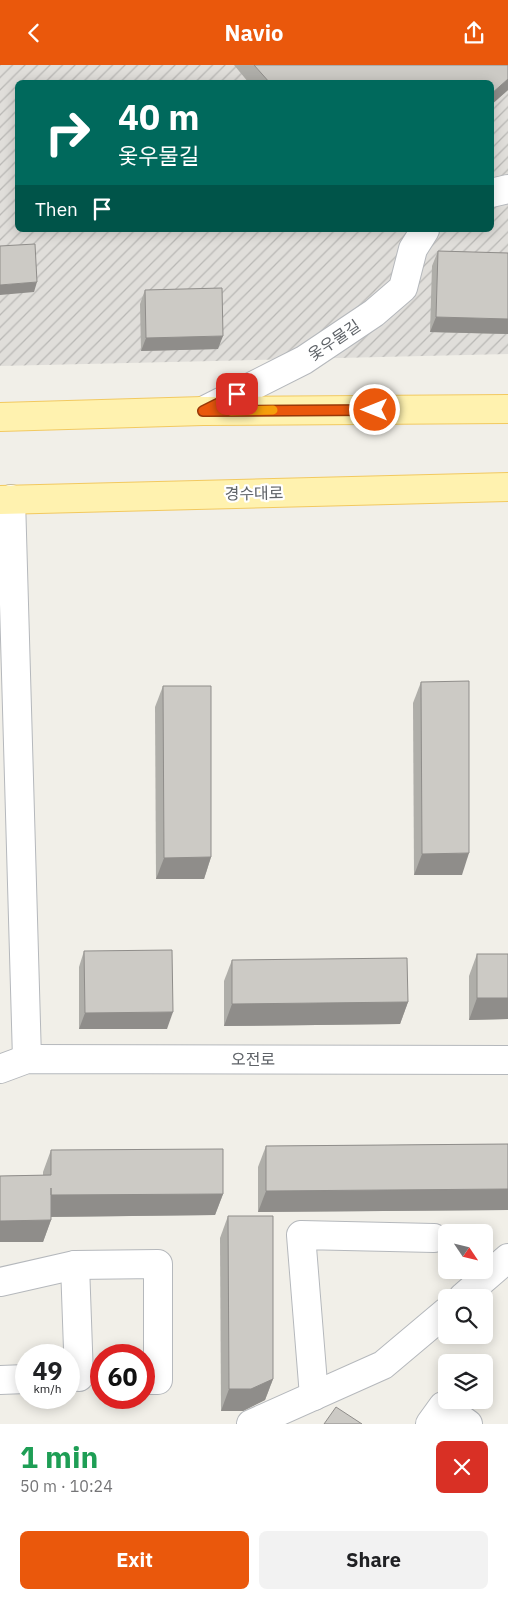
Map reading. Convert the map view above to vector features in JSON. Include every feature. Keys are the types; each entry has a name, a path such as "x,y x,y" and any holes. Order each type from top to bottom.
{"main road":[{"path":"0,417 203,411 508,409"},
{"name":"경수대로","path":"6,500 508,487"}],"street":[{"path":"494,192 508,189"},
{"name":"옻우물길","path":"203,411 304,360 381,307 403,288 413,249 424,232"},
{"path":"6,500 27,1059"},
{"name":"오전로","path":"0,1069 27,1059 508,1060"},
{"path":"314,1396 301,1235 434,1238"},
{"path":"472,1289 508,1258"},
{"path":"0,1283 75,1265 158,1264 158,1380 155,1380"},
{"path":"75,1265 83,1377"},
{"path":"251,1424 383,1365 438,1319"},
{"path":"0,1380 15,1379"},
{"path":"430,1424 442,1407 468,1424"}],"shaded area":[{"path":"0,65 508,65 508,354 0,366"}],"building":[{"path":"254,65 508,65 508,79 494,91 494,80 267,80"},
{"path":"35,244 37,282 0,285 0,246"},
{"path":"438,251 508,253 508,319 436,317"},
{"path":"222,288 223,336 146,338 145,290"},
{"path":"469,681 469,853 422,854 421,682"},
{"path":"163,686 211,686 211,857 164,858"},
{"path":"172,950 173,1012 85,1013 84,951"},
{"path":"477,954 508,954 508,998 477,998"},
{"path":"407,958 408,1002 232,1004 232,960"},
{"path":"508,1144 508,1189 266,1191 266,1146"},
{"path":"223,1149 223,1194 51,1195 51,1220 0,1221 0,1176 51,1175 51,1150"},
{"path":"228,1216 273,1216 273,1379 251,1389 229,1389"},
{"path":"336,1407 362,1424 324,1424"}],"slow traffic":[{"path":"231,411 273,410"}],"route":[{"path":"237,394 203,411 375,410"}]}
